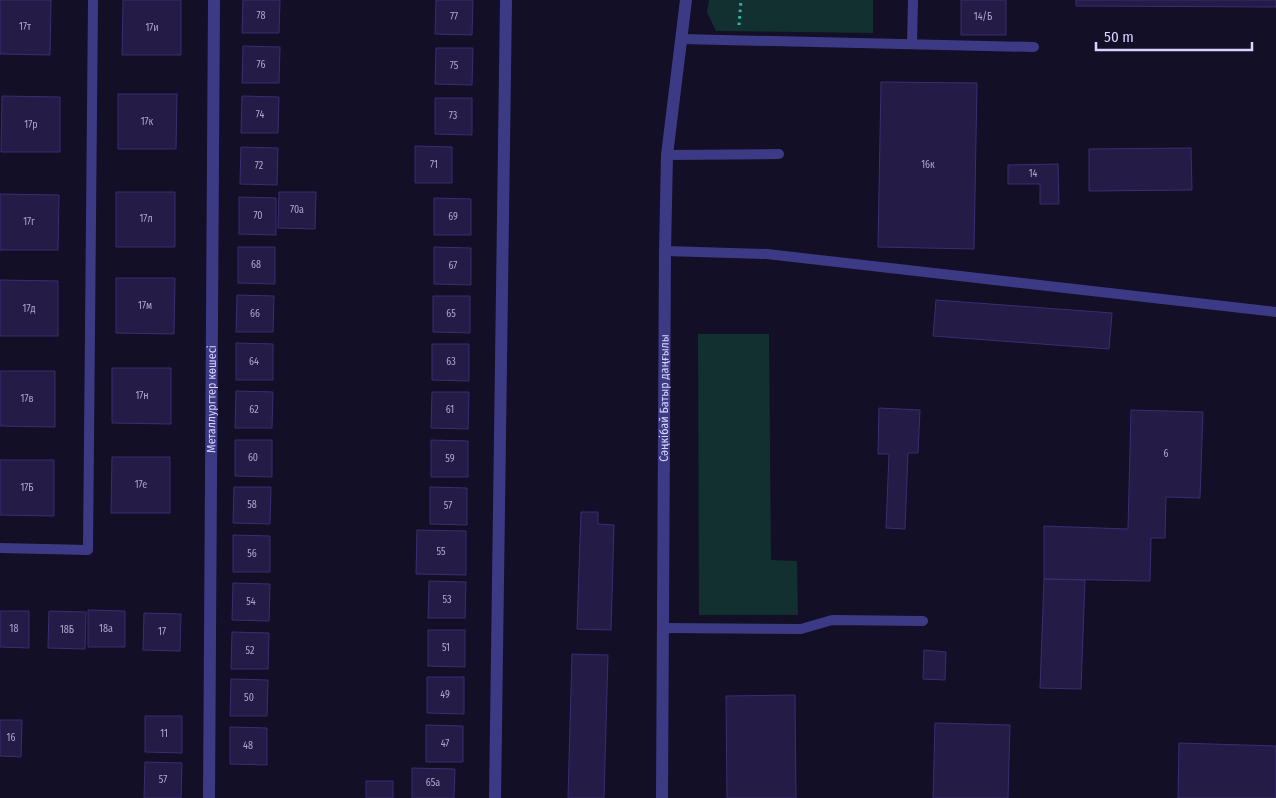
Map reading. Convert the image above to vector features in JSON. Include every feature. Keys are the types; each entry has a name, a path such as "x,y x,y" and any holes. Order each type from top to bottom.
{"street":[{"name":"Металлургтер көшесі","path":"209,798 214,0"},
{"path":"495,798 506,0"},
{"name":"Сәңкібай Батыр даңғылы","path":"662,798 667,155 686,0"}],"lane":[{"path":"0,548 88,550 93,0"},
{"path":"912,44 913,0"},
{"path":"681,39 1034,47"},
{"path":"667,155 779,154"},
{"path":"665,251 767,254 1276,312"},
{"path":"663,628 801,629 832,620 923,621"}],"path":[{"path":"739,40 740,0"}],"green space":[{"path":"709,0 873,0 873,33 716,31 707,12"},
{"path":"698,334 769,334 771,560 797,561 798,615 699,615"}],"building":[{"path":"0,0 51,0 50,55 0,54"},
{"path":"123,0 181,0 181,55 122,55"},
{"path":"243,0 280,0 279,33 242,33"},
{"path":"436,0 473,0 472,35 435,34"},
{"path":"961,0 1006,0 1006,35 961,35"},
{"path":"1076,0 1276,0 1276,7 1076,6"},
{"path":"243,46 280,47 279,83 242,83"},
{"path":"436,48 473,48 472,85 435,84"},
{"path":"881,82 977,83 974,249 878,247"},
{"path":"118,94 177,94 176,149 118,149"},
{"path":"2,96 60,97 60,152 1,152"},
{"path":"242,96 279,97 278,133 241,133"},
{"path":"435,98 472,98 472,135 435,134"},
{"path":"415,146 452,147 452,183 415,183"},
{"path":"241,147 278,148 277,185 240,184"},
{"path":"1191,148 1192,190 1089,191 1089,149"},
{"path":"1058,164 1059,204 1040,204 1040,184 1008,184 1008,165"},
{"path":"116,192 175,192 175,247 116,247"},
{"path":"279,192 316,192 315,229 278,228"},
{"path":"0,194 59,195 58,250 0,250"},
{"path":"239,197 276,198 276,235 239,234"},
{"path":"434,198 471,199 471,235 434,235"},
{"path":"238,247 275,247 275,284 238,283"},
{"path":"434,247 471,248 471,285 434,284"},
{"path":"116,278 175,278 174,334 116,333"},
{"path":"0,280 58,281 58,336 0,336"},
{"path":"237,295 274,296 273,332 236,332"},
{"path":"433,296 470,296 470,333 433,332"},
{"path":"936,300 1112,313 1109,349 933,336"},
{"path":"236,343 273,344 273,380 236,380"},
{"path":"432,344 469,344 469,381 432,380"},
{"path":"112,368 171,368 171,424 112,423"},
{"path":"0,371 55,371 55,427 0,426"},
{"path":"236,391 273,392 272,428 235,428"},
{"path":"432,392 469,392 468,429 431,428"},
{"path":"879,408 920,410 918,453 908,453 905,529 886,528 889,454 878,454"},
{"path":"1131,410 1203,412 1200,498 1166,497 1165,538 1151,538 1150,581 1044,579 1044,526 1128,529"},
{"path":"235,440 272,440 272,477 235,476"},
{"path":"431,440 468,441 468,477 431,477"},
{"path":"112,457 170,457 170,513 111,513"},
{"path":"0,460 54,460 54,516 0,515"},
{"path":"234,487 271,487 270,524 233,523"},
{"path":"430,487 467,488 467,525 430,524"},
{"path":"581,512 598,512 598,524 614,525 611,630 577,629"},
{"path":"417,530 466,531 466,575 416,574"},
{"path":"233,535 270,536 270,572 233,572"},
{"path":"1044,579 1085,580 1081,689 1040,688"},
{"path":"429,581 466,582 465,618 428,618"},
{"path":"233,583 270,584 269,621 232,620"},
{"path":"88,610 125,611 125,647 88,647"},
{"path":"0,611 29,611 29,648 0,647"},
{"path":"49,611 86,612 85,649 48,648"},
{"path":"144,613 181,614 180,651 143,650"},
{"path":"428,630 465,630 465,667 428,666"},
{"path":"232,632 269,633 268,669 231,669"},
{"path":"924,650 946,652 945,680 923,679"},
{"path":"572,654 608,655 604,798 568,798"},
{"path":"427,677 464,677 464,714 427,713"},
{"path":"231,679 268,680 267,716 230,716"},
{"path":"795,695 796,798 727,798 726,696"},
{"path":"145,716 182,716 182,753 145,752"},
{"path":"0,720 22,720 21,757 0,756"},
{"path":"935,723 1010,725 1008,798 933,798"},
{"path":"426,725 463,726 463,762 426,762"},
{"path":"230,727 267,728 267,765 230,764"},
{"path":"1179,743 1276,746 1276,798 1178,798"},
{"path":"145,762 182,763 181,798 144,798"},
{"path":"412,768 455,769 454,798 412,798"},
{"path":"366,781 393,781 393,798 366,798"}]}
